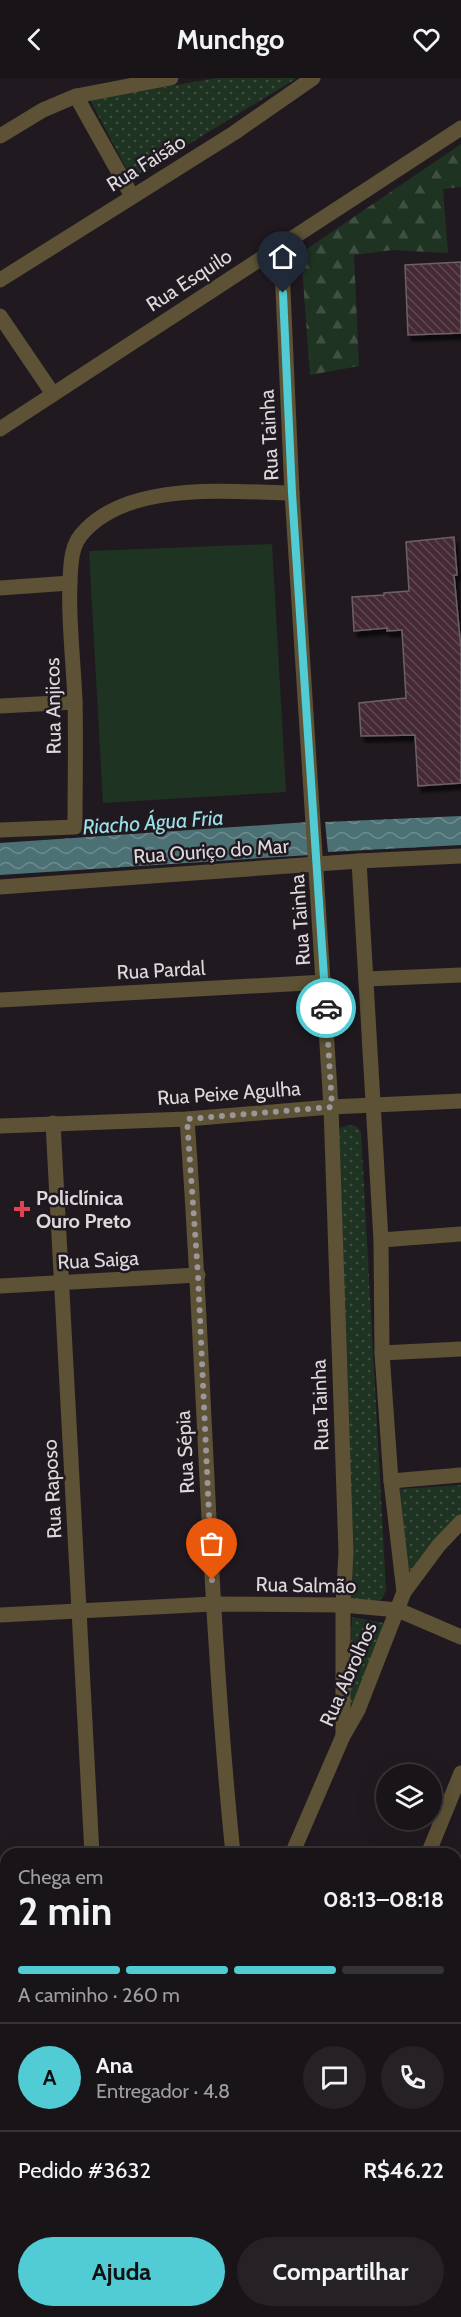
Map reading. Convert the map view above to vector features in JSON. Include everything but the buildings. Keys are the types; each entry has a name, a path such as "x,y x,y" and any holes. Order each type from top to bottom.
{"street":[{"path":"0,136 43,110 76,96 171,78"},
{"name":"Rua Faisão","path":"0,280 234,133 313,78"},
{"path":"76,96 132,196"},
{"name":"Rua Esquilo","path":"0,429 461,128"},
{"name":"Rua Tainha","path":"281,245 292,493 332,1107 346,1553 344,1736"},
{"path":"0,316 53,394"},
{"name":"Rua Anjicos","path":"0,830 75,827 75,702 70,583 74,545 90,525 111,511 152,496 194,491 292,493"},
{"path":"0,588 70,583"},
{"path":"0,706 75,702"},
{"name":"Rua Ouriço do Mar","path":"0,886 317,861 461,856"},
{"path":"358,861 371,1106 381,1240 382,1353 391,1481 404,1592"},
{"path":"366,979 461,975"},
{"name":"Rua Pardal","path":"0,1000 325,982"},
{"name":"Rua Peixe Agulha","path":"0,1126 187,1119 332,1107 461,1101"},
{"name":"Rua Sépia","path":"187,1119 198,1275 220,1731 232,1848"},
{"name":"Rua Raposo","path":"53,1123 92,1848"},
{"path":"381,1240 461,1234"},
{"name":"Rua Saiga","path":"0,1286 198,1275"},
{"path":"382,1353 461,1349"},
{"path":"391,1481 461,1475"},
{"name":"Rua Abrolhos","path":"295,1848 344,1736 358,1710 404,1592 439,1545 461,1522"},
{"name":"Rua Salmão","path":"0,1615 213,1604 344,1605 398,1610 461,1637"},
{"path":"430,1848 461,1773"}],"green space":[{"path":"216,78 297,78 132,179 90,100"},
{"path":"461,144 461,187 443,189 448,253 392,250 354,255 359,366 310,375 301,253"},
{"path":"272,544 286,792 103,803 89,551"},
{"path":"348,1125 356,1126 361,1132 386,1590 383,1597 376,1603 352,1599 348,1592 338,1136 340,1128"},
{"path":"461,1485 461,1517 407,1579 397,1489"},
{"path":"352,1617 389,1624 348,1722"}],"water":[{"path":"461,816 461,845 328,852 325,822"},
{"path":"308,822 310,855 0,875 0,843"}],"way so far":[{"path":"212,1580 198,1275 187,1119 332,1107 330,1106 326,1008"}],"place":[{"name":"Policlínica Ouro Preto","path":"22,1209"}],"route":[{"path":"283,293 292,493 326,1008"}],"water label":[{"name":"Riacho Água Fria","path":"153,822"}]}
